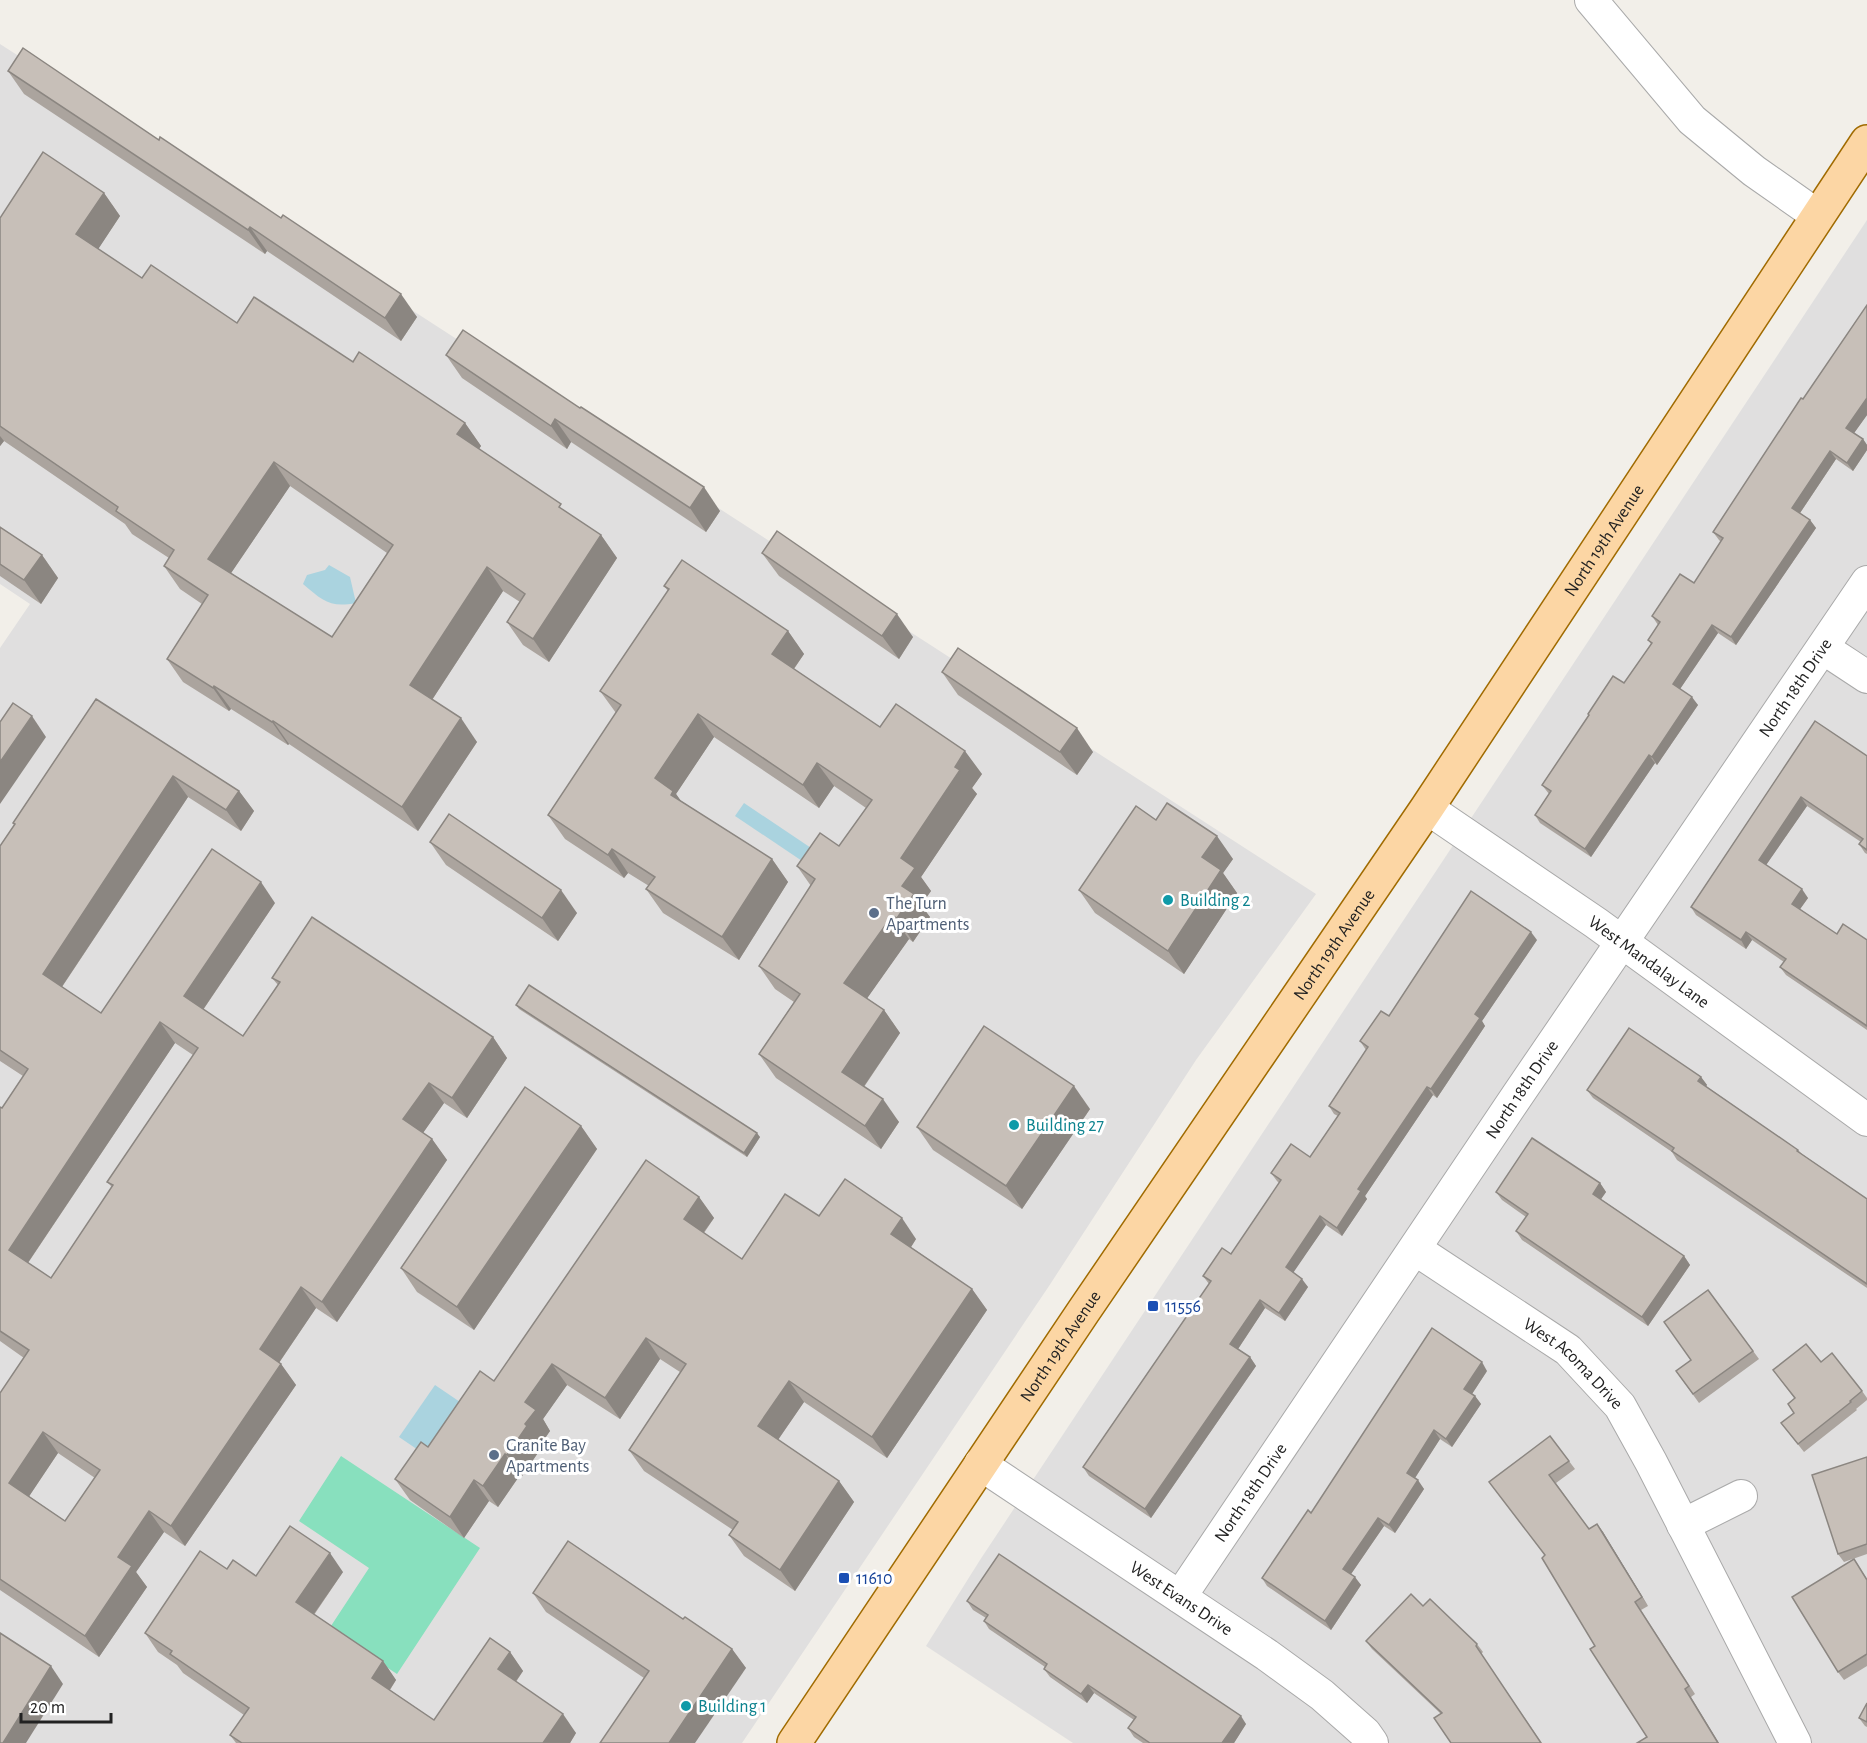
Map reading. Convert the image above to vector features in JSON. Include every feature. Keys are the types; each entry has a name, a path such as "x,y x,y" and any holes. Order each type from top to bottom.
{"main road":[{"name":"North 19th Avenue","path":"794,1743 980,1464 1427,808 1867,142"}],"street":[{"path":"1591,0 1692,120 1754,171 1818,216"},
{"name":"North 18th Drive","path":"1180,1597 1867,582"},
{"path":"1823,648 1867,677"},
{"name":"West Mandalay Lane","path":"1427,808 1622,942 1867,1120"},
{"name":"West Acoma Drive","path":"1415,1249 1568,1350 1620,1406 1795,1743"},
{"name":"West Evans Drive","path":"980,1464 1322,1695 1365,1733 1372,1743"},
{"path":"1683,1525 1741,1496"}],"shaded area":[{"path":"0,44 1316,894 1196,1060 1049,1286 742,1743 0,1743 0,648 30,604 0,584"},
{"path":"1867,220 1867,1743 1073,1743 926,1646 980,1560"}],"green space":[{"path":"341,1456 480,1548 397,1674 329,1629 369,1568 299,1521"}],"water":[{"path":"329,565 350,577 356,603 340,605 327,602 303,584 307,575 325,570"},
{"path":"744,803 820,854 811,867 735,816"},
{"path":"435,1385 463,1404 427,1456 399,1437"}],"building":[{"path":"23,48 159,140 160,137 281,218 283,215 401,294 385,318 250,227 248,230 8,71"},
{"path":"43,152 104,193 76,234 142,278 151,265 237,323 254,297 353,362 359,352 465,423 457,434 561,504 559,507 601,535 533,639 507,622 525,594 487,567 410,685 461,718 402,807 273,721 214,686 213,688 167,659 208,595 164,566 174,550 116,511 118,507 0,426 0,218","holes":["274,462 393,545 332,637 208,559"]},
{"path":"1867,305 1867,398 1846,428 1863,439 1847,463 1830,451 1792,508 1810,520 1731,637 1712,625 1673,684 1692,697 1652,757 1649,755 1585,849 1535,815 1551,791 1542,785 1613,676 1624,683 1652,643 1648,640 1660,622 1652,616 1680,574 1694,583 1723,538 1713,532 1801,398 1803,399"},
{"path":"463,330 704,487 690,508 555,419 551,426 446,355"},
{"path":"0,527 42,555 24,580 0,564"},
{"path":"777,531 897,614 882,636 762,553"},
{"path":"682,560 788,631 772,654 880,727 896,704 965,751 955,767 960,770 901,858 915,868 902,886 914,894 897,918 892,916 844,983 884,1010 842,1072 883,1099 865,1126 759,1054 800,994 759,966 815,879 797,866 820,833 839,846 872,800 817,763 803,785 698,714 655,778 673,791 671,795 772,859 722,937 646,889 655,877 612,849 608,855 548,815 621,705 600,691 669,589 664,586"},
{"path":"958,648 1077,728 1060,752 942,672"},
{"path":"96,699 239,791 226,810 173,776 43,974 101,1013 212,849 261,882 184,996 243,1036 280,982 272,978 312,917 493,1037 452,1098 429,1083 403,1119 432,1139 322,1302 301,1287 260,1349 281,1364 171,1526 149,1511 118,1557 132,1566 85,1636 0,1579 0,1393 29,1350 0,1331 0,1107 2,1108 28,1069 0,1050 0,846 15,824 13,823","holes":["160,1022 198,1048 107,1182 113,1185 51,1278 9,1250","43,1432 100,1470 65,1521 9,1483"]},
{"path":"13,703 32,716 0,762 0,722"},
{"path":"1815,721 1867,756 1867,850 1859,844 1863,839 1801,797 1759,860 1802,889 1792,904 1837,934 1843,924 1867,940 1867,1026 1780,967 1786,959 1746,932 1741,940 1691,907"},
{"name":"Building 2","path":"1167,803 1217,836 1202,857 1221,870 1168,951 1079,890 1136,806 1156,820"},
{"path":"449,814 561,890 542,918 430,842"},
{"path":"1471,891 1531,932 1475,1014 1480,1018 1431,1089 1427,1087 1358,1189 1361,1191 1337,1228 1320,1216 1286,1267 1302,1279 1279,1313 1260,1300 1230,1344 1250,1357 1145,1509 1083,1467 1211,1281 1203,1276 1222,1248 1231,1254 1281,1180 1271,1173 1291,1144 1310,1157 1340,1113 1329,1106 1368,1047 1360,1041 1381,1011 1389,1016"},
{"path":"529,985 757,1133 744,1153 516,1005"},
{"name":"Building 27","path":"984,1026 1074,1086 1006,1186 917,1127"},
{"path":"1629,1028 1701,1077 1698,1081 1867,1199 1867,1284 1672,1151 1674,1148 1587,1090"},
{"path":"525,1087 581,1126 457,1307 401,1268"},
{"path":"1532,1138 1600,1183 1593,1194 1684,1256 1642,1317 1516,1231 1528,1214 1496,1192"},
{"path":"646,1160 699,1197 684,1219 742,1259 785,1194 819,1216 845,1179 902,1218 891,1234 972,1289 872,1437 789,1381 758,1426 839,1481 780,1570 729,1535 738,1522 629,1450 686,1364 646,1338 605,1398 552,1364 525,1402 536,1410 525,1424 527,1426 483,1486 474,1480 450,1517 395,1479 421,1442 428,1447 480,1371 494,1381"},
{"path":"1708,1290 1753,1351 1693,1394 1676,1371 1691,1360 1664,1322"},
{"path":"1432,1328 1482,1362 1464,1389 1475,1396 1446,1439 1434,1430 1407,1473 1418,1480 1389,1525 1378,1518 1343,1569 1355,1577 1325,1621 1262,1578 1308,1510 1311,1513"},
{"path":"1806,1344 1821,1362 1832,1353 1862,1391 1798,1444 1781,1423 1794,1413 1788,1404 1795,1398 1773,1370"},
{"path":"1550,1436 1569,1461 1549,1475 1589,1529 1597,1524 1642,1597 1635,1602 1689,1686 1685,1689 1718,1743 1637,1743 1647,1737 1590,1649 1595,1646 1542,1558 1545,1555 1489,1482"},
{"path":"1867,1457 1867,1544 1838,1554 1812,1475"},
{"path":"290,1526 330,1553 296,1602 383,1661 372,1678 434,1720 490,1638 510,1652 498,1669 563,1714 543,1743 242,1743 230,1735 249,1708 170,1654 172,1651 145,1633 200,1551 227,1569 233,1560 256,1576"},
{"path":"568,1541 683,1619 685,1617 732,1649 669,1743 600,1743 649,1671 533,1593"},
{"path":"999,1554 1241,1716 1222,1743 1150,1743 1128,1728 1136,1717 1088,1685 1081,1694 1044,1669 1047,1664 984,1621 988,1615 967,1601"},
{"path":"1854,1559 1867,1580 1867,1654 1838,1672 1792,1597"},
{"path":"1411,1594 1423,1606 1430,1599 1477,1644 1476,1646 1541,1743 1451,1743 1434,1718 1442,1713 1366,1641"},
{"path":"0,1633 51,1666 3,1743 0,1743"},
{"path":"1867,1703 1867,1722 1859,1718"}],"place":[{"name":"Building 2","path":"1168,900"},
{"name":"The Turn Apartments","path":"874,913"},
{"name":"Building 27","path":"1014,1125"},
{"name":"11556","path":"1153,1306"},
{"name":"Granite Bay Apartments","path":"494,1455"},
{"name":"11610","path":"844,1578"},
{"name":"Building 1","path":"686,1706"}]}
